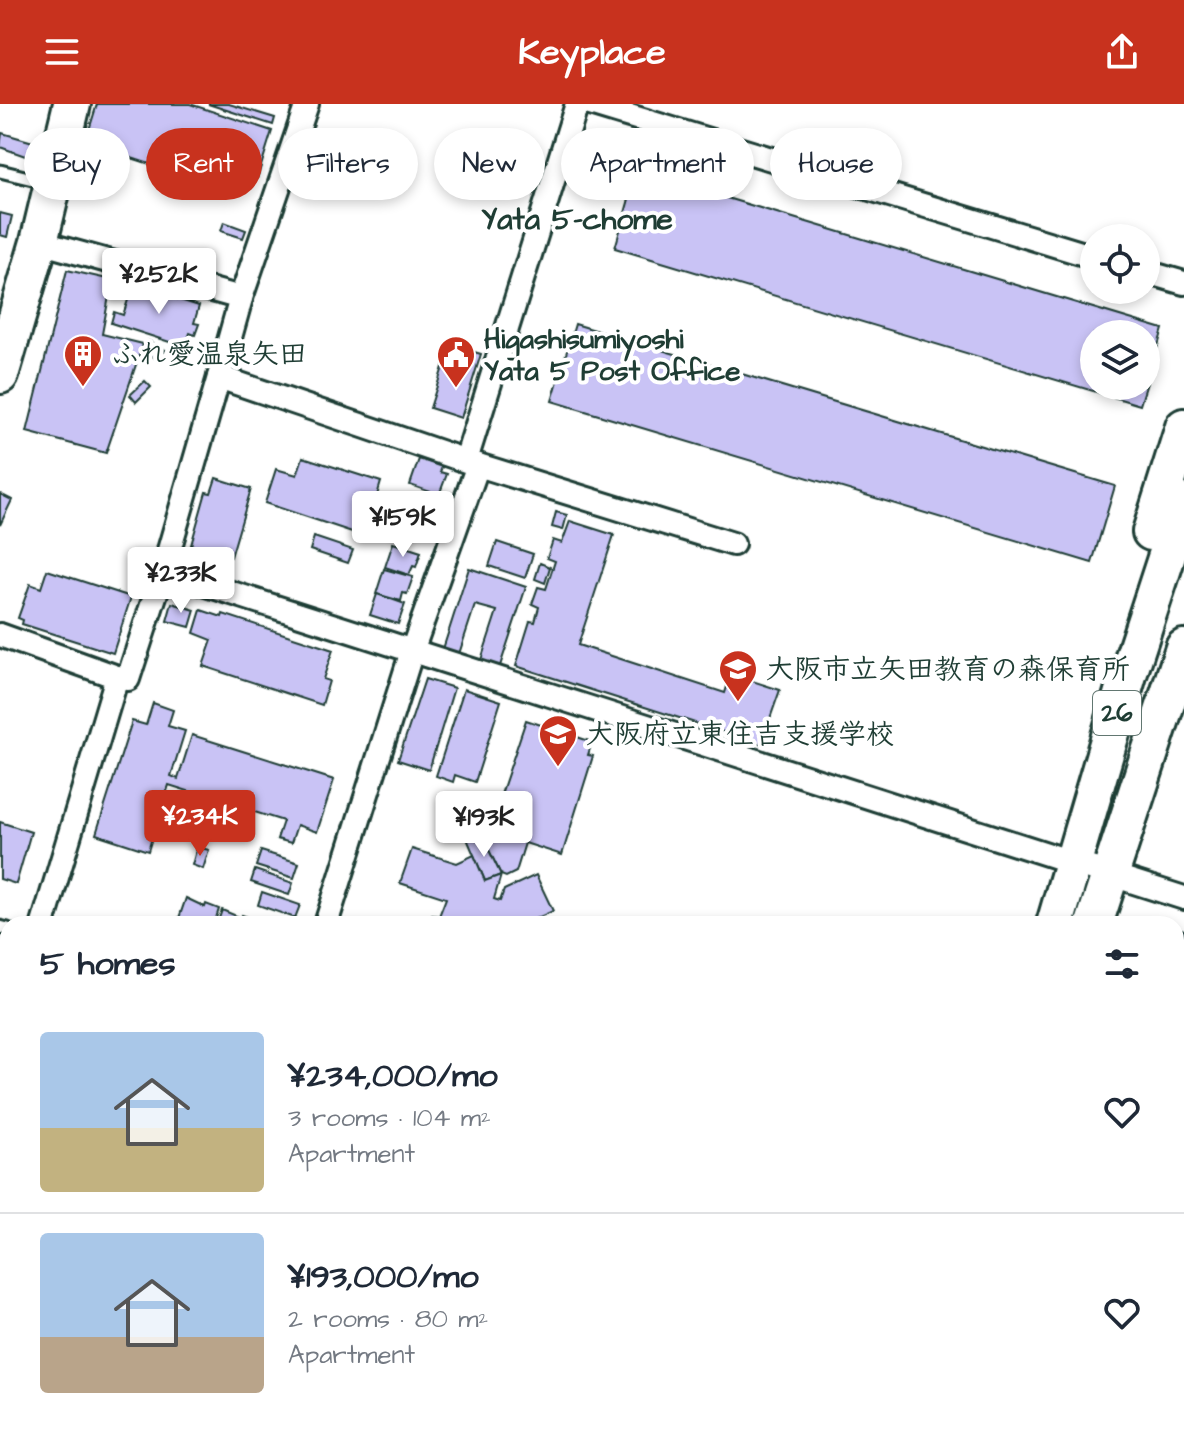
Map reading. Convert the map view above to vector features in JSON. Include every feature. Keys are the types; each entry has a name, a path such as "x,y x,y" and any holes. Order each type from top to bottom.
{"main road":[{"path":"67,128 72,104"},
{"path":"0,375 50,200"},
{"path":"1128,675 1135,583 1184,427"},
{"name":"26","path":"1057,916 1128,675 1184,503"},
{"name":"26","path":"1097,916 1180,683 1184,648"}],"street":[{"path":"0,635 128,679 163,571 241,298 307,104"},
{"path":"329,916 472,462 577,104"},
{"path":"590,104 1080,253"},
{"path":"39,242 241,298"},
{"path":"1160,276 1184,283"},
{"path":"219,377 472,462 733,544"},
{"path":"163,571 1184,898"},
{"path":"45,916 117,677"}],"lane":[{"path":"0,171 24,177"}],"building":[{"path":"97,104 190,104 272,131 262,163 262,128 146,128 146,163 130,158 130,128 90,128"},
{"path":"208,104 229,104 275,118 273,125"},
{"path":"2,133 24,139 24,156 0,147"},
{"path":"629,200 734,200 1133,320 1080,320 1080,387 615,248"},
{"path":"0,213 12,216 7,237 0,235"},
{"path":"224,222 246,230 243,238 221,231"},
{"name":"ふれ愛温泉矢田","path":"67,270 112,280 102,334 143,344 106,453 27,432"},
{"path":"133,285 199,306 194,323 199,324 195,335 190,333 185,347 111,323 114,312 123,315"},
{"path":"575,324 1115,486 1092,563 552,401"},
{"path":"148,341 165,350 159,360 143,352"},
{"path":"450,345 481,354 461,418 430,408"},
{"path":"145,381 151,387 136,402 130,395"},
{"path":"1123,400 1142,400 1140,405"},
{"path":"303,457 381,482 373,509 384,512 378,529 374,527 370,538 265,503 276,469 297,475"},
{"path":"419,459 442,467 440,472 447,474 439,495 410,485"},
{"path":"216,478 251,489 231,557 191,545 206,492 211,493"},
{"path":"0,494 12,500 0,525"},
{"path":"556,512 567,515 563,530 552,527"},
{"path":"570,521 614,535 578,645 725,693 731,674 780,690 761,744 516,666 530,621 535,622 539,607 532,604 538,587 546,589 555,561 547,558 553,540 562,543"},
{"path":"314,537 353,550 348,563 310,550"},
{"path":"497,542 533,554 525,578 489,566"},
{"path":"393,543 421,552 416,567 413,566 409,575 385,567"},
{"path":"540,563 550,567 545,583 535,579"},
{"path":"469,568 526,587 499,669 480,663 497,611 475,605 459,654 443,649"},
{"path":"384,569 413,577 401,601 376,594"},
{"path":"47,570 131,597 113,653 22,624 23,620 18,618 30,584 41,588"},
{"path":"377,594 405,604 398,624 370,615"},
{"path":"172,603 195,610 190,627 167,621"},
{"path":"201,610 222,617 223,614 333,650 323,679 329,681 322,705 203,666 212,640 194,633"},
{"path":"425,679 454,688 429,770 398,760"},
{"path":"464,689 501,701 475,782 455,775 453,782 436,776"},
{"path":"153,703 173,710 168,726 185,731 171,776 178,779 192,735 334,780 317,832 297,825 291,843 277,839 283,821 169,785 159,816 175,821 171,833 155,828 148,851 96,834 132,721 146,725"},
{"path":"526,720 592,742 588,755 593,756 562,855 525,843 516,872 506,877 501,875 485,842"},
{"path":"0,822 31,832 16,884 0,879"},
{"path":"469,837 485,842 501,875 485,881"},
{"path":"197,847 209,850 203,869 192,865"},
{"path":"412,849 457,863 474,855 485,881 501,875 494,899 500,901 504,890 536,875 553,911 542,916 439,916 446,898 400,883"},
{"path":"261,851 299,863 294,878 256,866"},
{"path":"255,870 293,883 289,895 251,882"},
{"path":"262,892 300,905 296,916 289,916 258,905"},
{"path":"186,898 205,907 206,904 219,909 217,916 180,916"},
{"path":"222,910 236,916 220,916"}],"place":[{"name":"ふれ愛温泉矢田","path":"83,388"},
{"name":"Higashisumiyoshi Yata 5 Post Office","path":"456,389"},
{"name":"大阪市立矢田教育の森保育所","path":"738,703"},
{"name":"大阪府立東住吉支援学校","path":"558,768"}],"district":[{"name":"Yata 5-chome","path":"577,220"}]}
